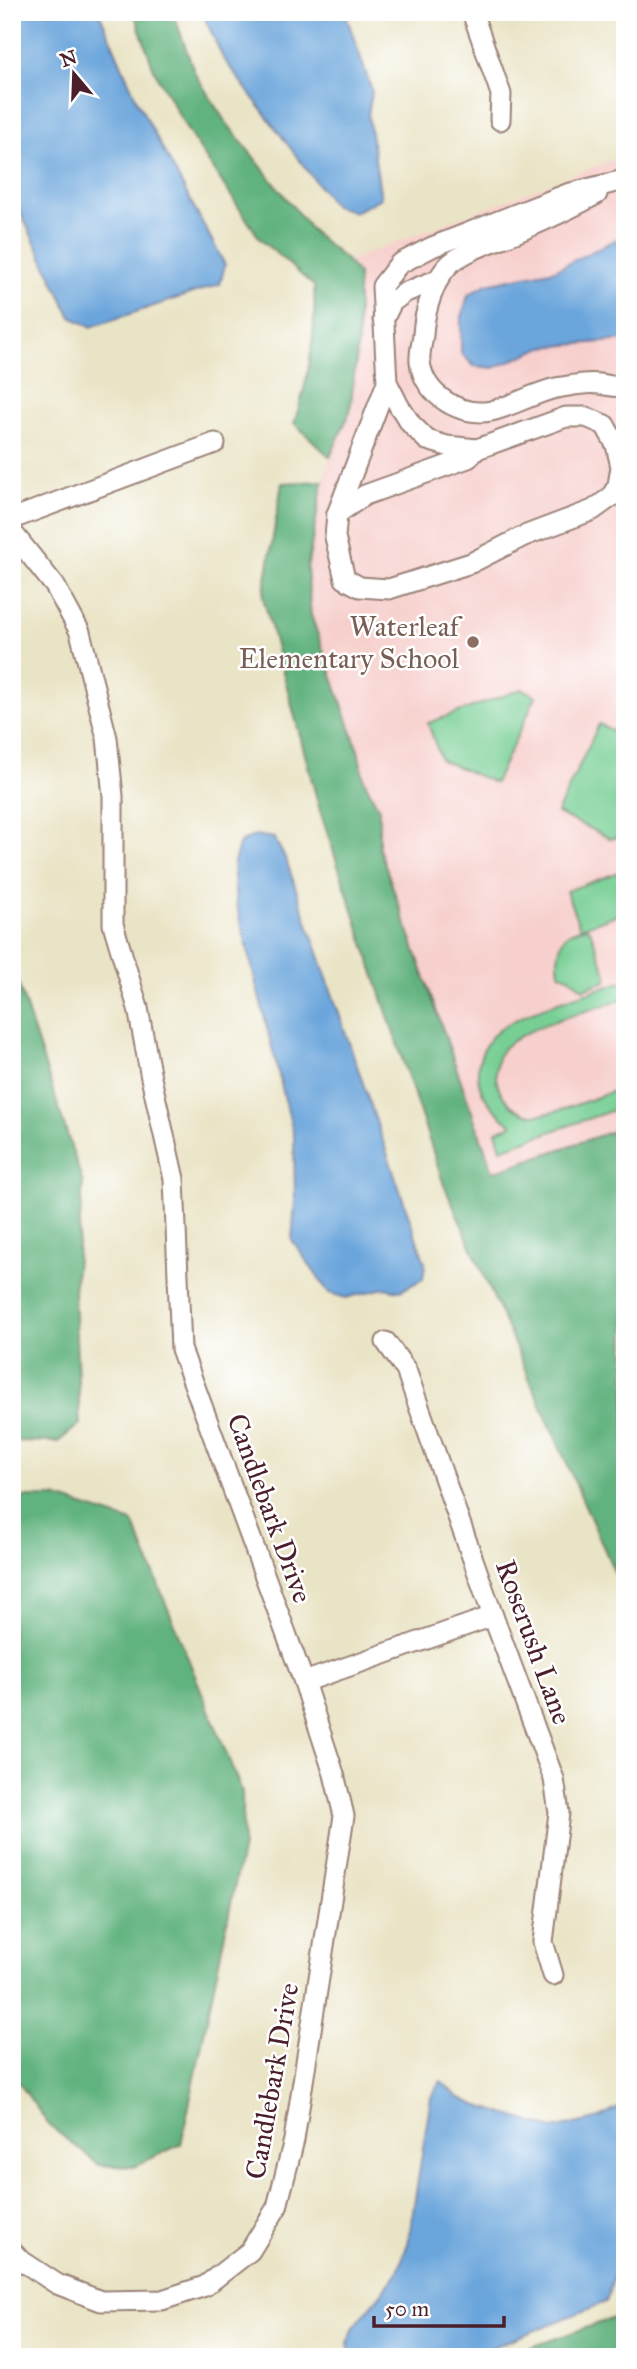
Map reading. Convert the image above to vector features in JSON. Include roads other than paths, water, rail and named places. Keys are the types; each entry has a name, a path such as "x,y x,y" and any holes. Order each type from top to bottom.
{"street":[{"path":"472,12 501,94 500,120"},
{"path":"621,391 599,384 580,384 547,390 492,411 474,412 458,408 442,399 427,384 420,362 424,323 439,278 450,264 473,249 573,207 622,181"},
{"path":"387,382 405,415 427,440 447,446 477,449 566,418 586,417 605,425 616,445 621,467 618,485 611,497 593,510 524,536 471,563 390,589 360,587 345,579 335,537 337,513 387,382 382,286 399,264 432,247 567,194 622,181"},
{"path":"383,321 392,302 406,292 439,278"},
{"path":"12,519 215,443"},
{"path":"337,513 365,495 468,458 477,449"},
{"name":"Candlebark Drive","path":"12,532 55,586 80,632 103,725 113,796 113,925 143,1028 151,1078 174,1180 181,1349 304,1682 334,1774 344,1816 295,2140 277,2207 250,2250 205,2286 162,2300 101,2301 57,2284 19,2259 12,2251"},
{"name":"Roserush Lane","path":"386,1342 406,1370 554,1779 559,1813 543,1942 553,1975"},
{"path":"304,1682 493,1616"}],"water":[{"path":"12,12 99,12 137,101 225,265 220,284 91,327 71,317 12,195"},
{"path":"202,12 345,12 372,91 368,115 381,198 355,212 334,206 223,58"},
{"path":"625,235 625,340 543,347 494,368 474,366 461,353 461,321 468,295 487,284 555,270"},
{"path":"255,835 274,838 286,860 425,1263 423,1279 400,1291 384,1288 346,1298 329,1293 292,1240 295,1202 294,1136 236,903 233,865 240,843"},
{"path":"441,2081 458,2097 476,2105 553,2129 600,2118 620,2107 625,2108 622,2230 619,2254 606,2302 468,2357 350,2357 348,2342 354,2327 397,2274 408,2243 431,2097"}],"place":[{"name":"Waterleaf Elementary School","path":"473,642"}]}
